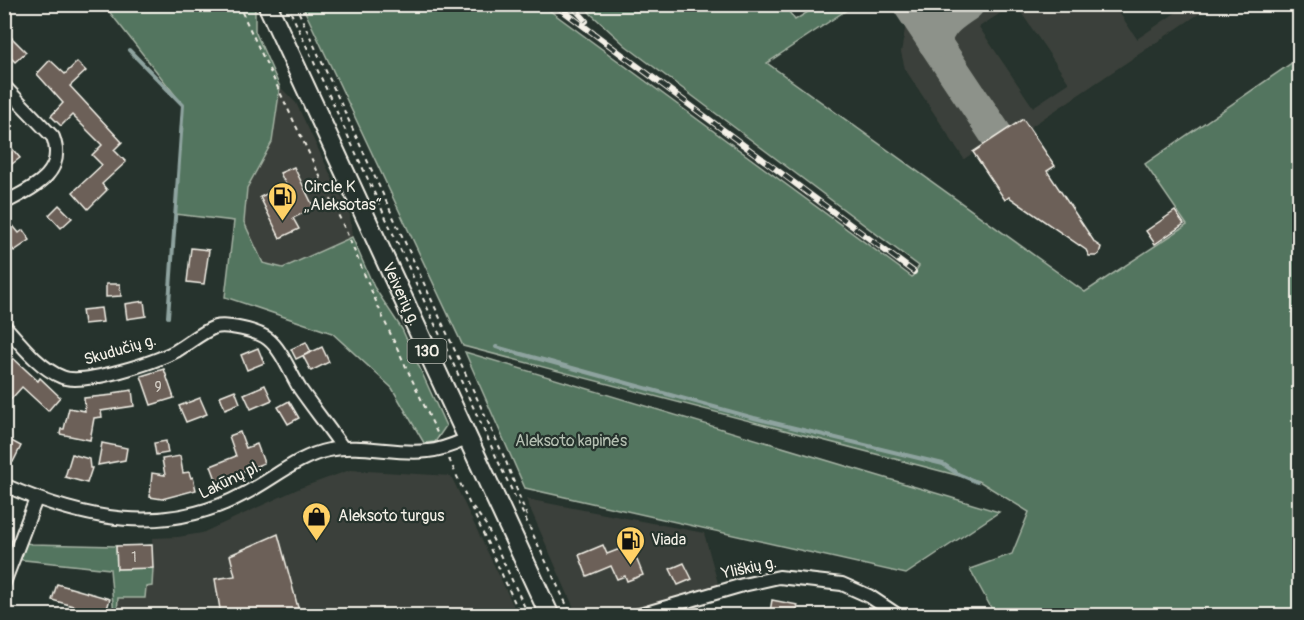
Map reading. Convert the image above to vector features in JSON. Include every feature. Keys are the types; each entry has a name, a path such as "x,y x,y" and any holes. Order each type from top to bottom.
{"main road":[{"name":"Veiverių g.","path":"267,4 550,615"}],"street":[{"path":"4,86 53,137 57,157 56,165 36,185 4,203"},
{"name":"Skudučių g.","path":"4,325 33,356 60,377 78,379 141,365 172,352 215,327 240,328 256,333 267,338 276,347 300,389 343,448"},
{"name":"Lakūnų pl.","path":"4,485 36,499 75,511 129,520 182,518 210,510 243,495 313,454 343,448 428,452 467,439"},
{"path":"4,583 36,499"},
{"name":"Yliškių g.","path":"636,615 779,577 842,584 869,596 899,615"}],"path":[{"path":"238,4 345,229 384,320 522,615"},
{"path":"287,4 505,476 572,615"},
{"path":"295,4 505,459 529,525"},
{"path":"469,502 486,525 529,615"}],"shaded area":[{"path":"925,5 1013,5 979,27 1033,107 1069,83 1016,5 1114,5 1137,39 1181,9 1179,5 1212,5 1029,128 1023,119 964,159 905,69 901,52 906,24 914,12"},
{"path":"280,87 296,103 350,215 352,237 283,268 263,263 244,222 247,188 272,142"},
{"name":"Aleksoto turgus","path":"350,470 451,476 518,615 117,616 117,597 146,586 153,568 152,538 202,533 300,488"},
{"path":"526,499 704,533 722,598 661,615 577,615"}],"green space":[{"path":"104,5 253,5 255,31 280,87 272,142 247,188 244,222 263,263 283,268 352,237 374,287 402,329 446,426 435,442 424,443 392,388 332,333 225,297 234,221 175,214 183,105"},
{"path":"302,5 542,5 912,277 919,266 626,46 584,5 784,5 795,20 819,5 854,5 767,63 1085,292 1187,225 1145,164 1299,58 1299,615 995,615 970,569 1012,554 1029,512 979,481 463,346"},
{"name":"Aleksoto kapinės","path":"465,352 999,512 906,574 525,488"},
{"path":"4,539 32,544 116,546 117,569 153,568 152,586 146,587 145,598 118,598 117,615 114,615 110,569 5,558"}],"building":[{"path":"12,38 26,52 15,62 4,51 4,45"},
{"path":"50,60 65,74 77,62 86,71 70,86 122,142 114,150 126,162 102,184 107,190 88,209 73,192 102,165 92,155 102,145 72,115 61,126 51,116 63,103 37,74"},
{"path":"1023,119 1055,166 1047,171 1095,243 1101,247 1096,256 1089,256 1086,250 1009,197 1005,200 973,152"},
{"path":"4,139 20,158 4,170"},
{"path":"294,167 314,208 293,218 299,229 280,238 260,197 286,185 280,173"},
{"path":"59,205 72,218 61,228 49,215"},
{"path":"1175,211 1184,224 1155,244 1146,231"},
{"path":"4,215 19,233 23,230 30,240 14,251 4,238"},
{"path":"191,248 209,250 204,284 187,282"},
{"path":"106,284 120,284 121,296 106,297"},
{"path":"144,301 146,316 127,319 125,304"},
{"path":"101,308 103,322 84,324 82,310"},
{"path":"306,342 311,352 296,359 291,349"},
{"path":"322,347 329,362 311,371 303,356"},
{"path":"258,348 264,363 247,370 241,355"},
{"path":"13,358 38,381 40,378 60,397 48,411 22,387 4,407 4,367"},
{"path":"164,369 174,398 151,405 141,376"},
{"path":"265,385 272,400 251,409 244,394"},
{"path":"132,390 134,406 101,411 102,417 94,418 90,440 60,434 61,429 64,429 69,408 85,411 84,398 113,395 113,393"},
{"path":"235,390 240,403 225,409 220,396"},
{"path":"200,398 207,414 186,422 179,406"},
{"path":"289,401 299,418 288,424 278,407"},
{"path":"240,432 246,448 257,444 264,463 217,482 211,466 236,456 229,436"},
{"path":"4,437 21,446 13,462 4,458"},
{"path":"166,441 168,453 156,455 154,443"},
{"path":"102,443 127,448 125,460 98,465"},
{"path":"72,454 89,459 90,468 92,468 87,483 65,477"},
{"path":"180,456 183,473 189,472 191,478 193,477 196,490 162,499 150,497 152,473 165,475 162,459"},
{"path":"278,534 300,615 221,615 215,579 235,576 230,555"},
{"path":"152,545 153,568 117,569 116,546"},
{"path":"603,545 607,554 625,547 633,550 643,575 627,581 625,576 617,579 611,566 587,576 579,555"},
{"path":"684,563 692,579 678,585 670,569"},
{"path":"57,584 110,599 105,615 52,600"},
{"path":"772,600 798,605 796,615 770,612"}],"waterway":[{"path":"129,50 183,105 168,317"},
{"path":"496,347 754,418 943,464 958,474 977,482"}],"taxiway":[{"path":"909,4 997,136"},
{"path":"934,42 943,24 968,4"}],"railway":[{"path":"554,4 914,272"},
{"path":"571,4 586,21"}],"place":[{"name":"Circle K „Aleksotas“","path":"283,222"},
{"name":"Aleksoto turgus","path":"317,542"},
{"name":"Viada","path":"630,566"}]}
